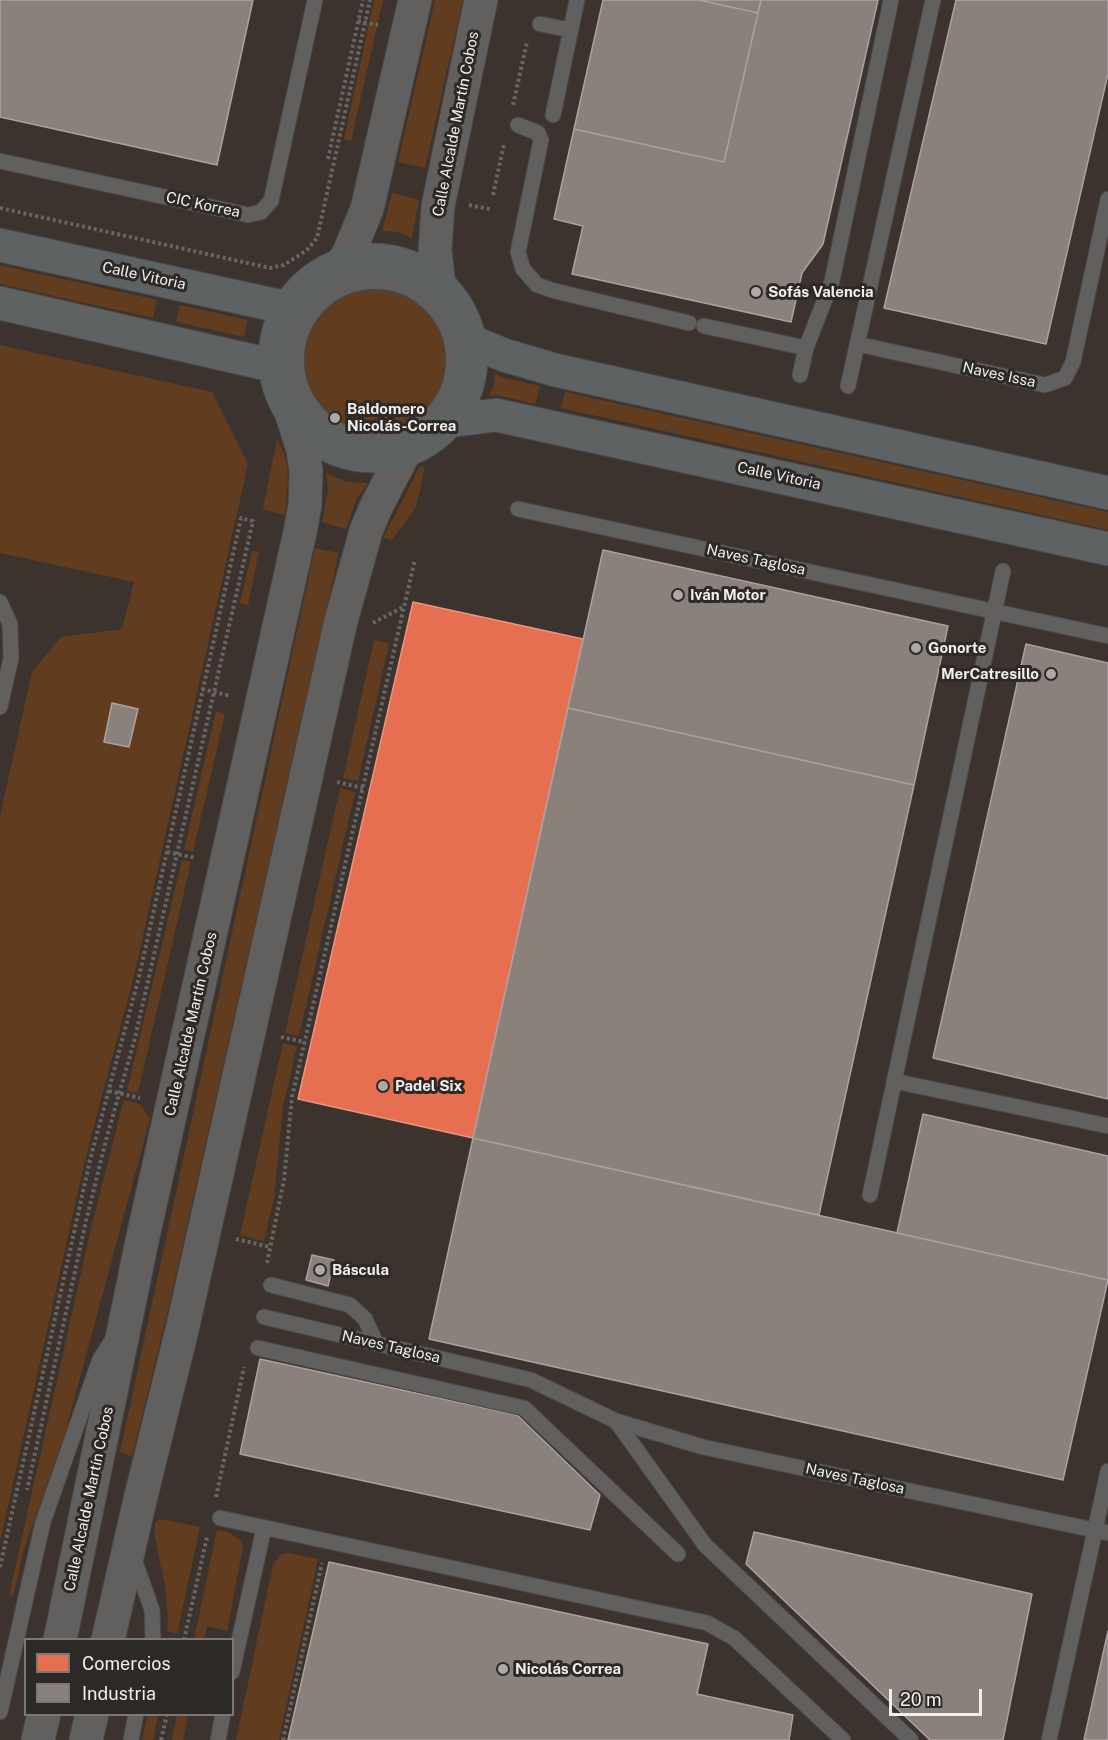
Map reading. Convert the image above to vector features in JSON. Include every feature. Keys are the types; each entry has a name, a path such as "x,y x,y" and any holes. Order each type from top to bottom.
{"highway":[{"name":"Calle Vitoria","path":"0,245 288,308"},
{"path":"375,260 409,267 439,285 452,299 462,316 470,341 472,362 469,381 462,400 449,421 421,444 384,456 361,455 340,450 320,440 303,426 290,409 280,388 275,366 278,334 288,308 302,290 320,275 346,273 375,260"},
{"path":"0,303 275,366"},
{"path":"470,341 555,370 1108,493"},
{"name":"Calle Vitoria","path":"449,421 496,415 1108,549"}],"main road":[{"path":"346,273 348,255 367,209 415,0"},
{"name":"Calle Alcalde Martín Cobos","path":"439,285 435,250 438,206 481,0"},
{"name":"Calle Alcalde Martín Cobos","path":"60,1638 127,1316 305,505 306,471 303,450 290,409"},
{"path":"108,1638 182,1330 341,621 360,546 376,507 405,451"},
{"path":"38,1740 44,1716"},
{"path":"86,1740 92,1716"}],"street":[{"path":"346,273 364,278 392,280 418,290 439,309 452,333 457,360 452,387 434,417 406,436 376,442 348,438 322,423 303,401 297,387 292,358 301,323 314,304 346,273"}],"lane":[{"name":"CIC Korrea","path":"0,161 248,215 261,212 271,201 315,0"},
{"path":"553,115 577,0"},
{"path":"800,375 806,348 832,281 891,0"},
{"path":"848,386 933,0"},
{"path":"535,28 571,30"},
{"path":"512,124 538,133 541,140 518,252 523,269 537,285 806,348"},
{"name":"Naves Issa","path":"857,344 1045,385 1065,378 1073,362 1108,199"},
{"name":"Naves Taglosa","path":"518,509 1108,636"},
{"path":"870,1195 1002,571"},
{"path":"0,602 10,624 11,658 0,707"},
{"path":"894,1081 1108,1126"},
{"path":"271,1285 350,1305 365,1319 376,1343"},
{"path":"0,1712 43,1522 100,1359 127,1316"},
{"name":"Naves Taglosa","path":"264,1317 531,1380 616,1421 703,1447 1102,1531"},
{"path":"252,1352 524,1408 678,1554"},
{"name":"Naves Taglosa","path":"616,1421 705,1545 911,1740"},
{"path":"1049,1740 1102,1531 1108,1471"},
{"path":"215,1518 707,1623 734,1638 843,1740"},
{"path":"234,1663 264,1528"},
{"path":"129,1546 152,1610 153,1638"},
{"path":"131,1740 136,1716"},
{"path":"218,1740 223,1716"}],"path":[{"path":"327,159 363,0"},
{"path":"0,208 270,268 284,265 308,250 317,238 370,0"},
{"path":"358,21 381,26"},
{"path":"493,195 535,28"},
{"path":"0,1568 90,1161 139,977 241,518 253,521 135,1038 86,1221 26,1495"},
{"path":"266,1265 281,1201 292,1097 415,559"},
{"path":"202,689 233,697"},
{"path":"336,782 363,788"},
{"path":"167,852 196,858"},
{"path":"280,1037 305,1042"},
{"path":"185,1638 215,1518 252,1352"},
{"path":"283,1740 326,1542"},
{"path":"161,1740 167,1716"}],"shaded area":[{"path":"0,0 1108,0 1108,1740 0,1740"},
{"path":"374,0 383,0 351,141 344,139"},
{"path":"435,0 463,0 425,168 398,162"},
{"path":"392,193 419,200 412,238 398,232 382,231"},
{"path":"0,265 157,300 153,318 0,284"},
{"path":"375,284 404,289 417,296 428,306 438,317 445,330 450,359 445,388 438,401 428,412 417,422 404,429 375,434 346,429 333,422 322,412 312,401 305,388 300,359 305,330 312,317 322,306 333,296 346,289"},
{"path":"180,305 248,320 244,337 176,322"},
{"path":"0,345 212,392 248,464 135,972 85,1160 0,1542 0,816 32,672 61,637 122,629 134,582 0,553"},
{"path":"495,373 501,377 540,386 535,404 497,395 489,396 494,385"},
{"path":"565,392 1108,512 1108,530 561,408"},
{"path":"277,439 287,465 285,515 263,509"},
{"path":"420,466 425,467 416,507 392,540 383,538"},
{"path":"326,473 347,482 368,483 357,498 346,529 322,522 328,489"},
{"path":"315,548 339,553 166,1318 132,1456 120,1452"},
{"path":"252,551 259,552 248,605 240,603"},
{"path":"374,640 389,644 358,781 343,778"},
{"path":"216,711 225,714 193,852 184,850"},
{"path":"340,788 355,792 299,1036 285,1033"},
{"path":"182,860 191,862 138,1093 127,1091"},
{"path":"283,1043 297,1046 283,1107 274,1197 264,1241 240,1235"},
{"path":"124,1100 140,1104 150,1119 65,1433 24,1549 13,1597 9,1595 92,1224"},
{"path":"160,1519 200,1527 177,1634 167,1631 165,1586 154,1533 155,1523"},
{"path":"217,1530 228,1532 240,1540 243,1547 227,1631 207,1626 204,1638 194,1638"},
{"path":"288,1553 318,1559 279,1740 236,1740 273,1565 280,1555"},
{"path":"148,1716 158,1716 153,1740 142,1740"},
{"path":"177,1716 188,1716 183,1740 172,1740"}],"building: Comercios":[{"path":"413,602 583,639 473,1138 298,1099"}],"building: Industria":[{"path":"0,0 253,0 217,165 0,117"},
{"path":"603,0 699,0 758,13 724,162 574,129"},
{"path":"699,0 761,0 758,13"},
{"path":"761,0 878,0 823,244 802,273 791,322 572,274 583,226 554,219 574,129 724,162"},
{"path":"956,0 1108,0 1108,74 1046,344 884,308"},
{"path":"603,550 948,626 914,785 568,708"},
{"path":"1026,644 1108,663 1108,1099 933,1058"},
{"path":"112,703 138,709 129,747 104,742"},
{"path":"568,708 914,785 819,1215 473,1138"},
{"path":"923,1114 1108,1156 1108,1280 897,1233"},
{"path":"473,1138 1108,1280 1063,1480 429,1339"},
{"name":"Báscula","path":"312,1255 334,1260 328,1286 306,1280"},
{"path":"260,1359 517,1415 600,1495 590,1530 240,1454"},
{"path":"754,1532 1032,1594 1003,1740 930,1740 746,1564"},
{"name":"Nicolás Correa","path":"329,1562 708,1644 697,1694 793,1715 789,1740 288,1740"},
{"path":"1108,1631 1108,1740 1084,1740"}],"place":[{"name":"Sofás Valencia","path":"756,292"},
{"name":"Baldomero Nicolás-Correa","path":"335,418"},
{"name":"Iván Motor","path":"678,595"},
{"name":"Gonorte","path":"916,648"},
{"name":"MerCatresillo","path":"1051,674"},
{"name":"Padel Six","path":"383,1086"},
{"name":"Báscula","path":"320,1270"},
{"name":"Nicolás Correa","path":"503,1669"}]}
